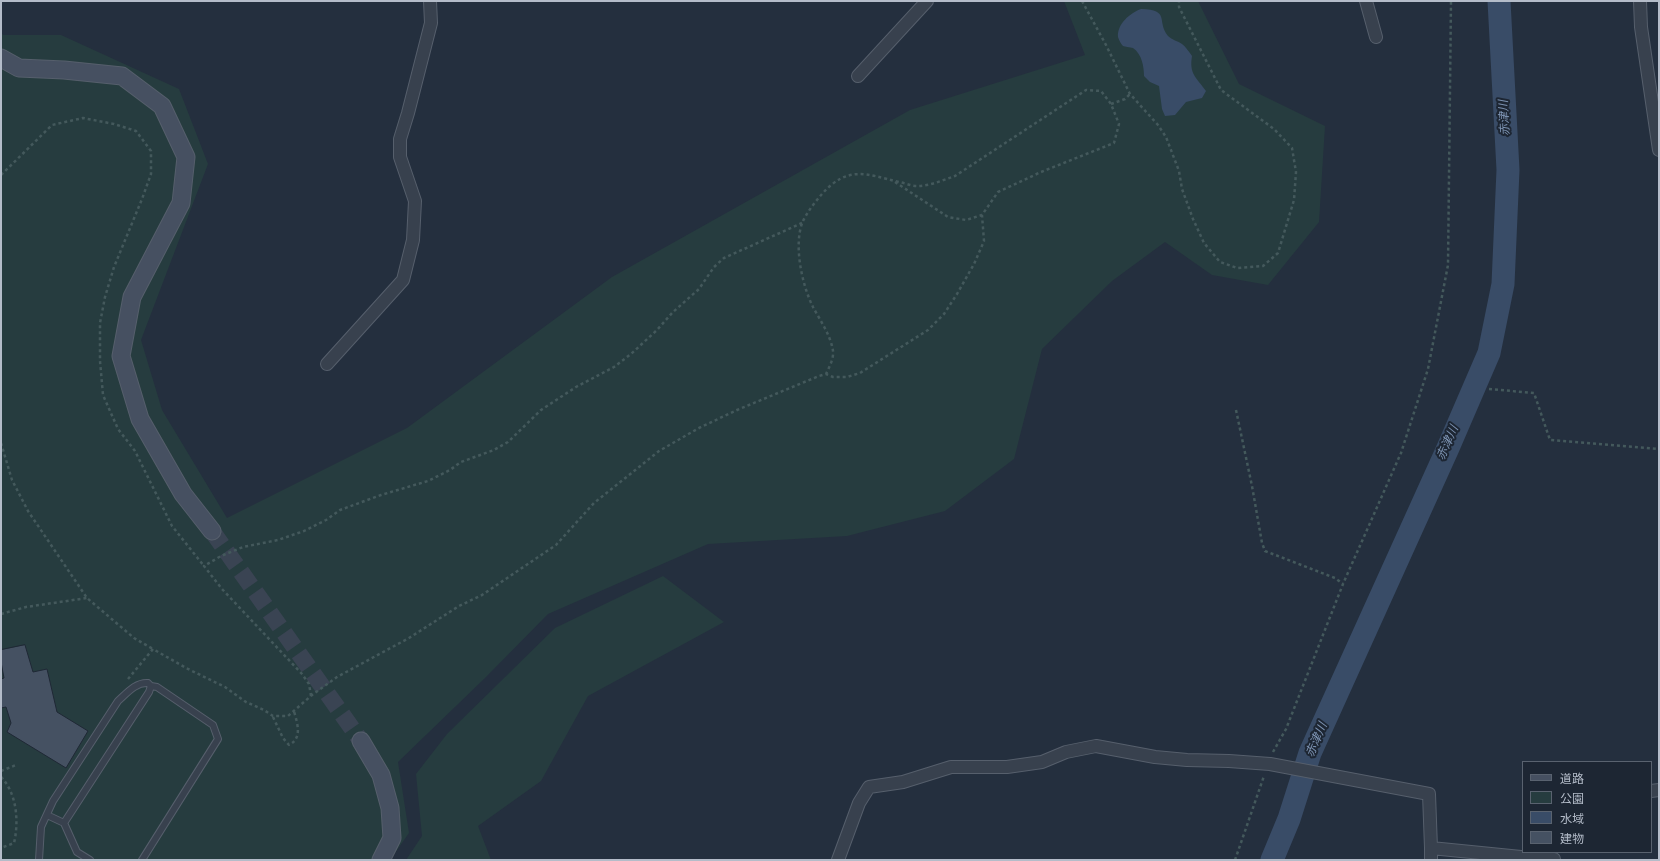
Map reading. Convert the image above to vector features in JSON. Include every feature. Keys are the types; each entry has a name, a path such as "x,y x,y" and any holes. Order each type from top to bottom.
{"street":[{"path":"327,364 402,280 413,240 415,201 400,157 400,139 431,23 430,1"},
{"path":"858,76 927,1"},
{"path":"1366,1 1376,37"},
{"path":"1640,1 1641,28 1659,150"},
{"path":"1,58 19,68 64,70 122,76 162,106 186,156 181,203 132,297 121,356 140,419 183,494 212,531"},
{"path":"361,741 381,775 390,808 392,838 381,860"},
{"path":"838,860 859,803 869,787 903,782 951,767 1007,767 1042,762 1066,752 1096,746 1155,757 1268,764 1429,794 1431,854 1531,858 1554,857"}],"lane":[{"path":"39,860 41,827 53,801 118,701 142,682 157,687 213,725 218,740 142,860"},
{"path":"64,823 149,692 151,686"},
{"path":"47,815 64,823 77,852 90,860"}],"path":[{"path":"1082,1 1130,94 1155,121 1166,137 1179,171 1182,189 1204,243 1220,262 1237,268 1263,266 1278,253 1294,200 1296,172 1292,148 1274,129 1221,90 1192,35 1179,7 1179,1"},
{"path":"1235,860 1264,780 1268,764 1286,729 1343,584 1401,453 1428,369 1448,265 1451,1"},
{"path":"826,374 833,352 828,336 811,303 804,283 800,262 799,240 803,222 813,204 831,184 846,175 865,174 916,186 934,184 955,176 1086,90 1101,92 1111,104 1119,124 1114,144 1041,172 998,192 982,215 966,220 948,217 894,181"},
{"path":"1111,104 1125,99 1130,94"},
{"path":"273,716 288,716 311,696 337,677 409,638 459,606 482,595 556,545 594,502 659,451 699,428 737,410 826,374 833,377 847,377 860,373 928,330 944,314 974,264 984,240 982,215"},
{"path":"311,696 309,684 302,674 222,589 204,566 221,556 243,547 278,540 304,531 326,520 340,510 381,495 428,481 450,470 461,462 494,450 508,442 541,410 576,387 614,367 631,354 657,330 673,312 699,289 714,267 724,258 803,222"},
{"path":"1489,389 1534,393 1550,440 1659,449"},
{"path":"1236,410 1262,543 1265,551 1335,578 1343,584"},
{"path":"1,443 12,480 28,511 87,598 134,638 152,650 225,687 246,702 273,716 283,738 289,745 294,743 297,736 298,729 294,711"},
{"path":"1,614 26,607 87,598"},
{"path":"127,680 152,650"},
{"path":"1,771 16,765"},
{"path":"1,777 12,794 15,809 16,834 14,843 1,848"}],"green space":[{"path":"1064,1 1198,1 1239,84 1325,126 1319,222 1268,285 1212,275 1165,242 1112,281 1042,349 1014,459 945,511 847,536 708,544 548,614 485,678 398,762 409,833 390,860 1,860 1,32 3,35 61,35 179,89 208,164 141,340 162,410 227,518 407,428 612,277 910,110 1085,55"},
{"path":"663,576 724,622 588,696 541,781 478,826 491,860 406,860 422,836 416,774 447,734 555,628"}],"water":[{"path":"1141,9 1150,10 1160,14 1163,26 1168,36 1182,44 1192,56 1192,71 1196,79 1206,91 1202,98 1186,102 1175,115 1165,116 1162,109 1159,86 1150,82 1144,76 1144,69 1139,54 1133,48 1123,46 1118,37 1118,32 1122,23 1133,13"}],"building":[{"path":"25,645 33,672 47,669 57,712 88,731 66,768 7,732 11,723 6,707 1,708 1,679 4,678 1,662 1,650"}],"waterway":[{"name":"赤津川","path":"1272,860 1289,819 1310,753 1448,448 1489,353 1503,284 1508,170 1499,1"}],"tunnel":[{"path":"212,531 361,741"}]}
